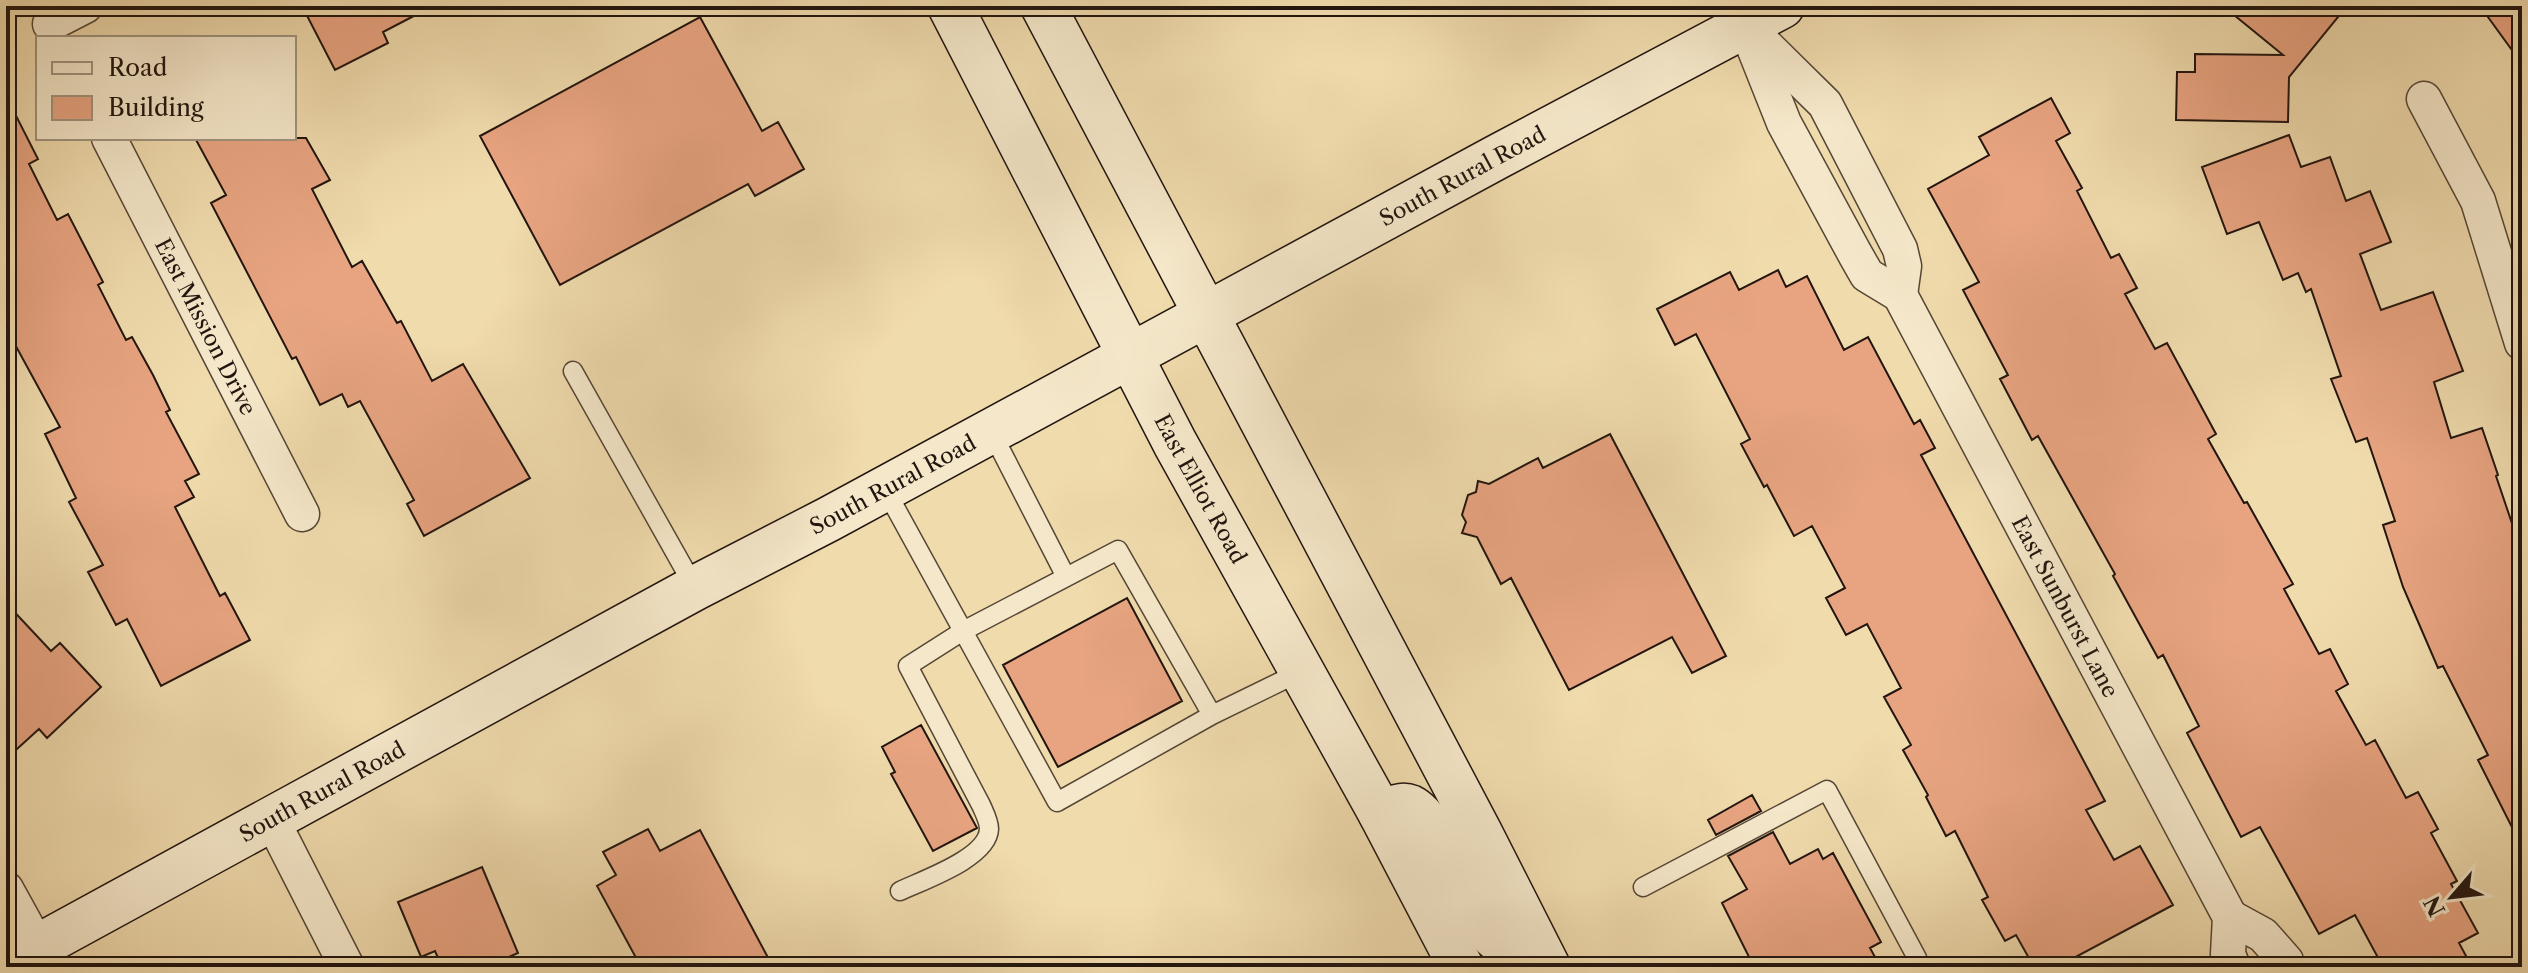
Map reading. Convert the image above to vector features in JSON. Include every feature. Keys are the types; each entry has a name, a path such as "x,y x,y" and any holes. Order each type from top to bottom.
{"main road":[{"name":"East Elliot Road","path":"950,6 1175,443 1381,814 1461,967"},
{"path":"1043,6 1548,967"},
{"name":"South Rural Road","path":"22,956 695,588 1764,16"},
{"path":"1381,814 1400,805 1410,807 1422,819 1490,932 1534,967"}],"street":[{"path":"50,23 85,6"},
{"path":"1764,16 1825,104 1900,249 1904,266 1900,295"},
{"name":"East Sunburst Lane","path":"1764,16 1784,123 1867,275 1900,295 2230,917 2228,954 2233,967"},
{"path":"2424,99 2478,201 2522,343"},
{"name":"East Mission Drive","path":"110,140 302,514"},
{"path":"271,818 347,967"},
{"path":"6,889 22,956"},
{"path":"2230,917 2263,935 2288,967"}],"lane":[{"path":"573,371 695,588"},
{"path":"991,431 1066,577"},
{"path":"885,489 1057,802 1212,715 1302,671"},
{"path":"900,891 974,855 986,843 989,827 981,805 908,666 963,631 1118,550 1212,715"},
{"path":"1643,887 1827,790 1917,958 1914,967"}],"building":[{"path":"302,6 433,6 383,32 388,43 335,70"},
{"path":"2223,6 2347,6 2289,77 2288,122 2176,120 2177,72 2195,72 2195,54 2283,55"},
{"path":"2480,6 2522,6 2522,64"},
{"path":"700,17 762,131 778,122 804,169 755,196 748,184 560,285 480,136"},
{"path":"6,96 38,159 29,164 57,220 68,214 103,282 98,285 126,340 132,337 153,375 170,410 166,412 199,474 185,481 194,497 175,507 220,596 225,593 250,640 161,686 127,619 116,625 88,572 103,565 69,502 76,498 45,434 60,427 6,328"},
{"path":"2051,98 2070,133 2056,141 2082,188 2077,191 2111,258 2119,254 2137,288 2125,294 2155,349 2167,343 2216,434 2208,439 2293,584 2284,589 2319,654 2330,649 2348,684 2336,691 2366,745 2375,740 2406,798 2418,792 2438,829 2431,833 2457,881 2451,884 2478,933 2459,943 2472,967 2383,967 2355,915 2319,934 2260,827 2241,837 2187,733 2199,726 2163,655 2158,658 2038,436 2032,440 2000,379 2008,375 1963,290 1979,282 1928,189 1989,155 1979,137"},
{"path":"2289,135 2301,167 2330,157 2346,201 2370,191 2391,242 2360,254 2381,310 2433,292 2463,371 2434,382 2451,438 2482,428 2498,475 2522,553 2522,847 2478,760 2488,755 2443,666 2438,668 2403,587 2383,525 2395,521 2367,438 2356,442 2331,379 2341,376 2311,289 2306,292 2298,273 2283,280 2259,222 2227,234 2202,167"},
{"path":"306,138 330,180 312,189 352,267 362,261 397,323 401,321 432,381 463,364 530,478 424,536 407,504 414,500 360,401 348,407 342,394 320,405 296,357 292,359 211,203 226,195 196,140"},
{"path":"1778,270 1786,287 1807,276 1844,350 1868,337 1914,424 1920,420 1935,448 1921,455 2105,801 2086,810 2114,860 2140,846 2173,905 2057,967 2034,967 2016,935 2005,941 1982,900 1988,897 1955,831 1946,836 1903,750 1911,745 1884,697 1901,688 1867,624 1846,635 1826,598 1845,588 1812,526 1794,536 1741,444 1750,439 1696,334 1675,345 1657,309 1730,272 1739,290"},
{"path":"1610,434 1726,656 1692,673 1672,637 1569,690 1511,578 1501,584 1477,537 1462,533 1466,522 1462,515 1468,495 1476,492 1478,481 1489,484 1538,458 1543,468"},
{"path":"1127,598 1182,701 1058,767 1003,665"},
{"path":"6,603 51,651 60,643 101,687 47,738 39,729 6,759"},
{"path":"921,725 977,828 933,851 891,774 895,772 882,747"},
{"path":"1752,795 1761,811 1716,835 1708,820"},
{"path":"648,829 660,851 700,830 773,967 641,967 597,886 616,875 603,852"},
{"path":"1773,832 1790,864 1818,849 1823,859 1833,853 1881,942 1870,948 1875,957 1857,967 1754,967 1722,903 1747,889 1728,856"},
{"path":"482,867 518,953 486,967 442,967 435,951 421,957 398,902"}]}
